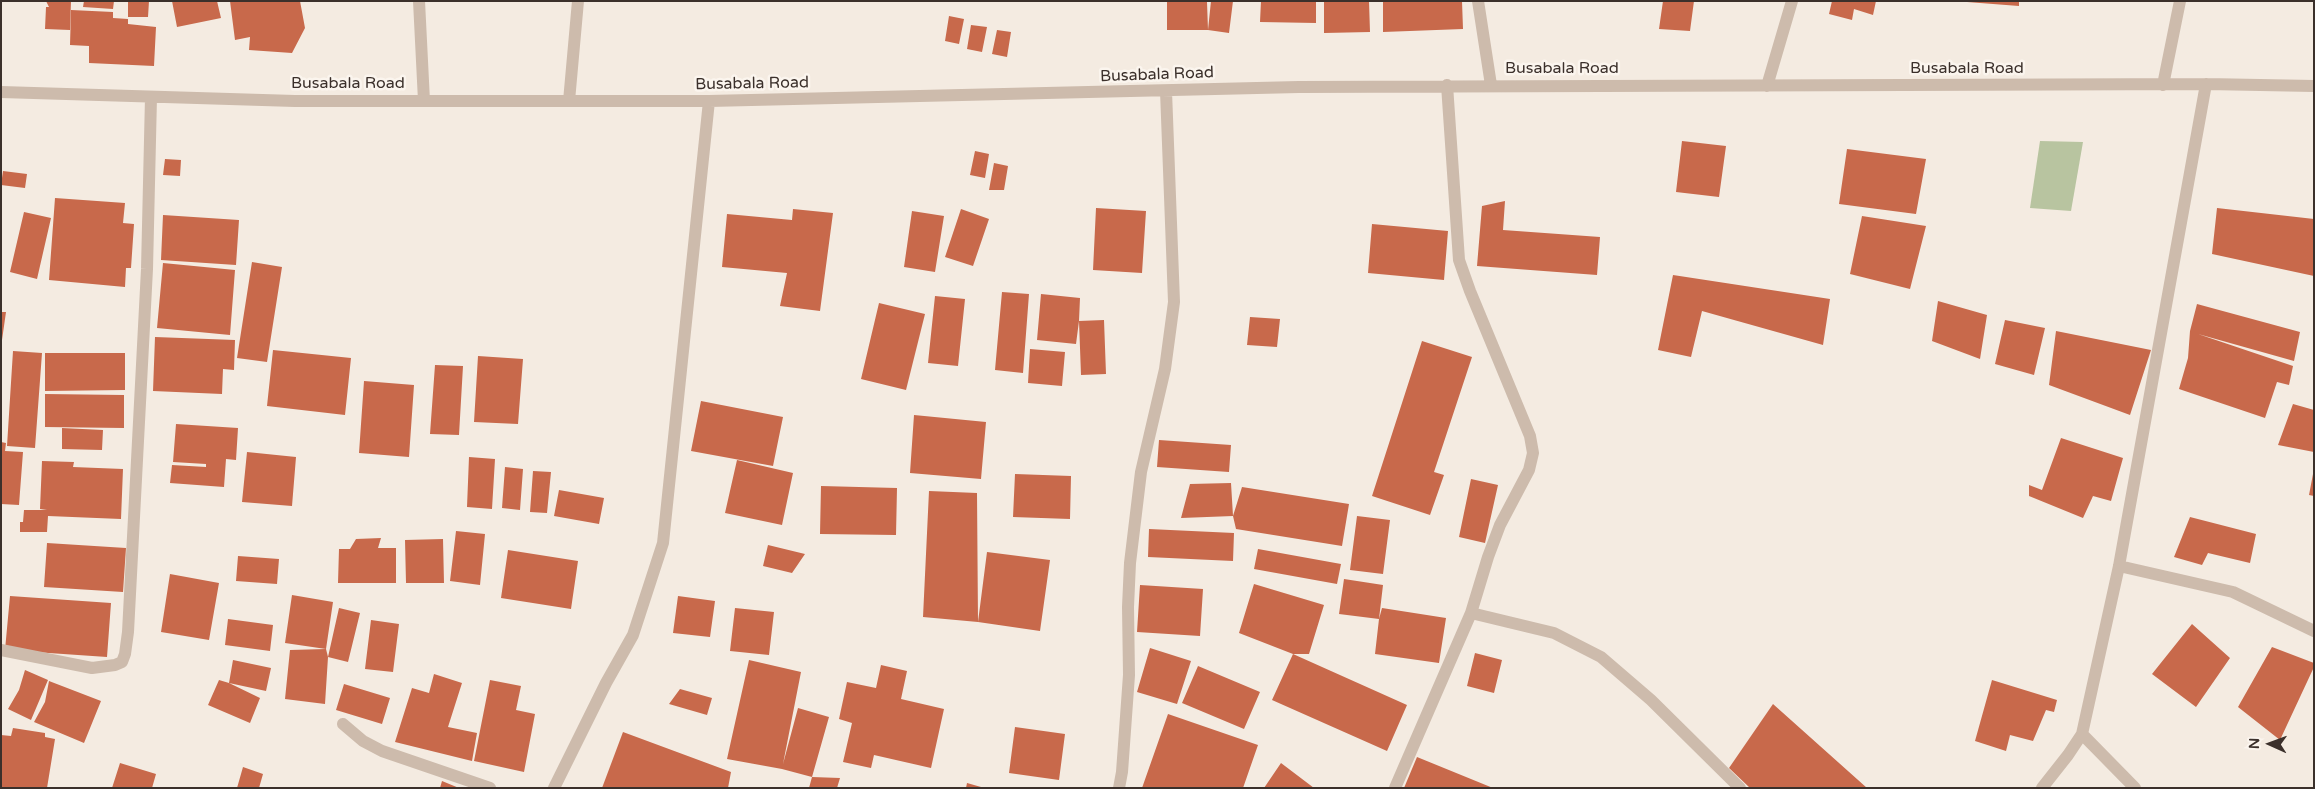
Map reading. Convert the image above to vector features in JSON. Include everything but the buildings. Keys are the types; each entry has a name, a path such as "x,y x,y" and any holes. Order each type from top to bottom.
{"street":[{"path":"419,1 424,101"},
{"path":"570,101 578,1"},
{"path":"1478,1 1491,85"},
{"path":"1767,86 1792,1"},
{"path":"2163,85 2180,1"},
{"path":"2042,788 2082,734 2119,566 2206,84"},
{"name":"Busabala Road","path":"1,92 295,100 709,101 1447,85 2206,84 2314,86"},
{"path":"1395,788 1471,613 1497,533 1529,470 1533,453 1530,436 1470,291 1460,260 1447,85"},
{"path":"1119,788 1122,772 1129,675 1128,607 1130,563 1141,472 1165,369 1174,302 1166,91"},
{"path":"1,650 92,668 115,666 122,662 125,654 128,632 147,269 151,97"},
{"path":"554,788 606,683 633,635 663,543 709,101"},
{"path":"2119,566 2233,592 2314,631"},
{"path":"1471,613 1554,633 1601,656 1652,700 1740,788"},
{"path":"343,724 363,741 382,751 490,788"},
{"path":"2082,734 2135,788"}],"green space":[{"path":"2040,141 2083,142 2071,211 2030,208"}]}
